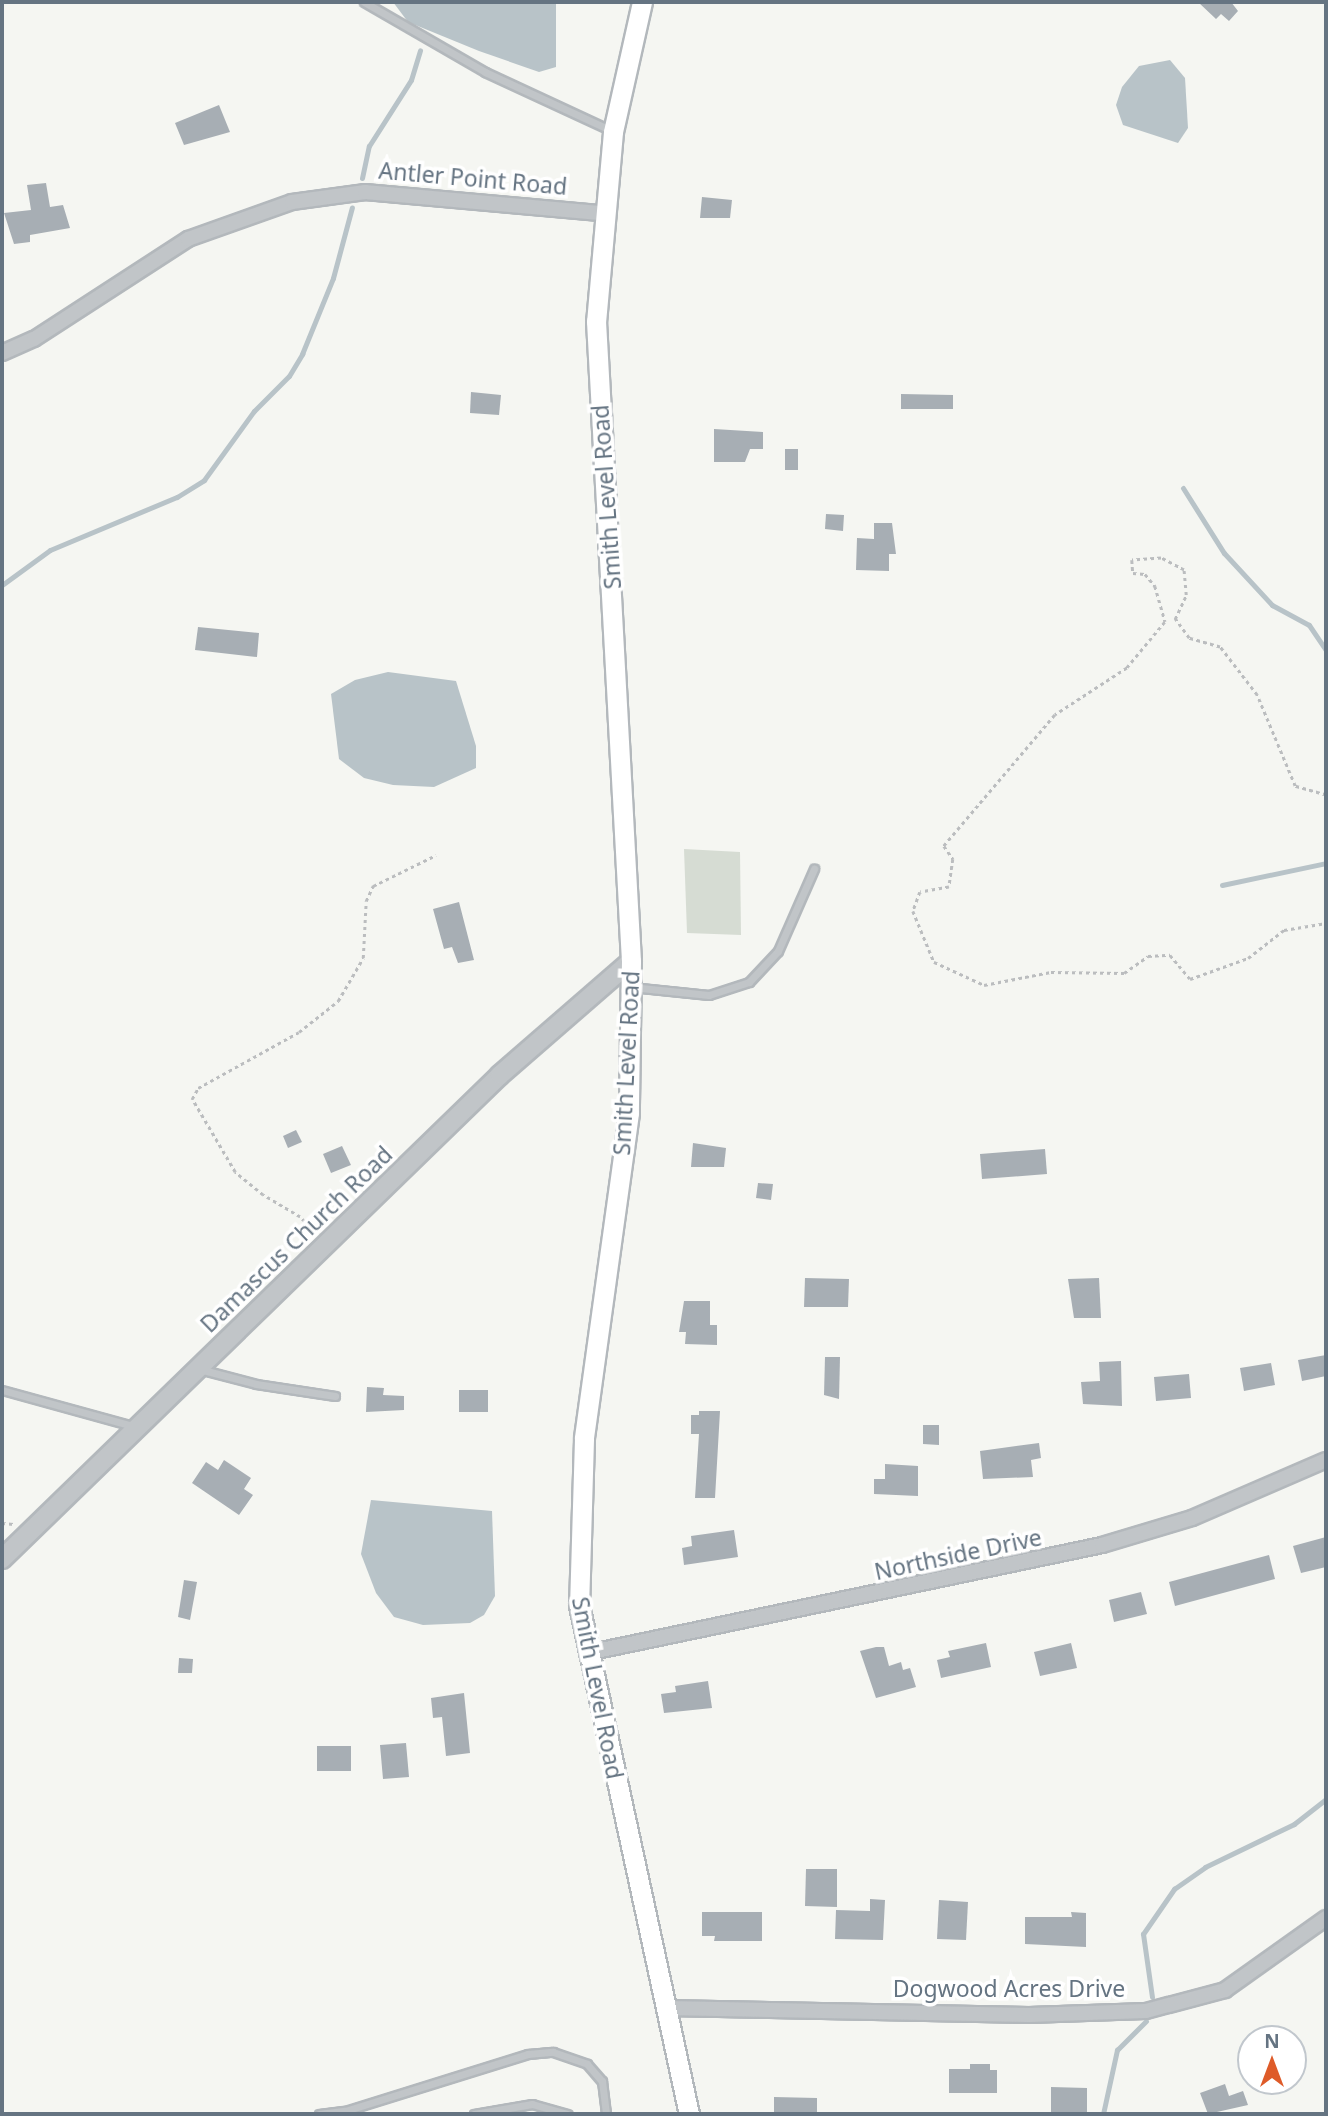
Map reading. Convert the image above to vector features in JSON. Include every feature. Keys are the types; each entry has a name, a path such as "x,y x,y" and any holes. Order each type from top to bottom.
{"main road":[{"name":"Smith Level Road","path":"642,2 612,132 602,213 597,345 631,961 629,1113 579,1502 579,1605 587,1653 689,2114"}],"street":[{"name":"Antler Point Road","path":"2,353 34,339 188,239 292,202 376,192 602,213"},
{"name":"Damascus Church Road","path":"2,1559 500,1075 631,961"},
{"name":"Northside Drive","path":"587,1653 1102,1545 1192,1518 1326,1460"},
{"name":"Dogwood Acres Drive","path":"666,2008 1029,2015 1146,2011 1225,1990 1326,1918"}],"lane":[{"path":"364,2 485,72 612,132"},
{"path":"631,987 709,995 749,982 778,951 814,869"},
{"path":"198,1368 256,1384 335,1396"},
{"path":"2,1390 138,1427"},
{"path":"319,2114 345,2111 528,2054 553,2052 587,2064 602,2081 606,2114"},
{"path":"474,2114 532,2104 568,2114"}],"path":[{"path":"1326,794 1295,786 1258,695 1220,647 1189,638 1175,619 1186,595 1184,570 1161,558 1132,560 1133,573 1145,574 1155,586 1164,622 1127,668 1055,715 944,846 953,859 949,887 920,892 913,911 934,962 984,985 1051,972 1124,973 1148,956 1171,955 1190,979 1248,958 1284,930 1326,923"},
{"path":"325,1245 300,1217 263,1195 235,1172 191,1099 198,1088 299,1032 338,1000 363,958 366,901 373,886 436,855"}],"shaded area":[{"path":"393,2 556,2 556,67 539,72 479,51 408,22"},
{"path":"1170,60 1185,78 1188,128 1178,143 1123,125 1116,105 1122,87 1139,66"},
{"path":"388,672 456,681 476,746 476,768 434,787 393,785 364,778 339,759 331,694 355,680"},
{"path":"684,849 740,852 741,935 687,933"},
{"path":"371,1500 492,1511 495,1596 484,1615 470,1623 423,1625 394,1617 376,1593 361,1554"}],"building":[{"path":"1198,2 1231,2 1238,11 1229,21 1221,14 1216,19"},
{"path":"219,105 230,132 184,145 175,123"},
{"path":"46,183 50,207 63,205 70,228 30,235 30,242 14,244 4,213 31,210 27,185"},
{"path":"702,197 732,200 730,218 700,218"},
{"path":"471,392 501,395 499,415 470,413"},
{"path":"901,394 953,395 953,409 901,409"},
{"path":"714,429 763,432 763,449 750,449 745,462 714,462"},
{"path":"785,449 798,449 798,470 785,470"},
{"path":"826,514 844,515 843,531 825,529"},
{"path":"874,523 892,523 896,554 889,554 889,571 856,570 857,538 874,539"},
{"path":"198,627 259,633 257,657 195,650"},
{"path":"459,902 474,960 458,963 452,947 444,949 433,909"},
{"path":"296,1130 302,1142 288,1148 283,1136"},
{"path":"693,1143 726,1148 724,1167 691,1167"},
{"path":"342,1146 351,1165 331,1173 323,1154"},
{"path":"1045,1149 1047,1174 982,1179 980,1154"},
{"path":"758,1183 773,1184 771,1200 756,1198"},
{"path":"805,1278 849,1279 848,1307 804,1307"},
{"path":"1099,1278 1101,1318 1074,1318 1068,1279"},
{"path":"684,1301 710,1301 710,1325 717,1325 717,1345 685,1344 686,1332 679,1332"},
{"path":"1326,1355 1326,1376 1302,1381 1298,1360"},
{"path":"825,1357 840,1357 839,1399 824,1395"},
{"path":"1121,1361 1122,1406 1083,1404 1081,1382 1100,1381 1099,1362"},
{"path":"1271,1363 1275,1385 1244,1391 1240,1368"},
{"path":"1189,1374 1191,1398 1156,1401 1154,1377"},
{"path":"367,1387 384,1388 383,1395 404,1396 404,1410 366,1412"},
{"path":"459,1390 488,1390 488,1412 459,1412"},
{"path":"699,1411 720,1411 715,1498 695,1498 699,1434 691,1434 691,1415 699,1415"},
{"path":"923,1425 939,1425 939,1445 923,1444"},
{"path":"1039,1443 1041,1458 1031,1460 1033,1477 983,1479 980,1451"},
{"path":"224,1460 251,1478 244,1489 253,1495 239,1515 192,1483 206,1462 218,1470"},
{"path":"885,1464 918,1466 918,1496 874,1494 874,1479 885,1479"},
{"path":"734,1530 738,1557 684,1565 682,1548 692,1546 691,1536"},
{"path":"1326,1537 1326,1567 1301,1573 1293,1546"},
{"path":"1269,1555 1275,1579 1175,1606 1169,1582"},
{"path":"184,1580 197,1582 190,1620 178,1617"},
{"path":"1141,1592 1147,1614 1114,1622 1109,1600"},
{"path":"986,1643 991,1667 941,1678 937,1660 950,1657 948,1651"},
{"path":"1071,1643 1077,1668 1040,1676 1034,1652"},
{"path":"884,1647 889,1666 901,1662 903,1670 910,1668 916,1687 876,1698 860,1651"},
{"path":"179,1658 193,1659 192,1673 178,1673"},
{"path":"708,1681 712,1708 664,1713 661,1694 676,1692 675,1686"},
{"path":"464,1693 470,1753 446,1756 442,1717 433,1718 431,1698"},
{"path":"406,1743 409,1777 383,1779 380,1745"},
{"path":"317,1746 351,1746 351,1771 317,1771"},
{"path":"806,1869 837,1869 837,1907 805,1906"},
{"path":"870,1899 885,1900 883,1940 835,1939 836,1910 870,1911"},
{"path":"939,1900 968,1902 966,1940 937,1939"},
{"path":"702,1912 762,1912 762,1941 714,1941 715,1936 702,1936"},
{"path":"1071,1912 1086,1913 1086,1947 1025,1944 1025,1917 1072,1917"},
{"path":"970,2064 990,2064 990,2070 997,2070 997,2093 949,2093 949,2069 970,2069"},
{"path":"1225,2084 1229,2096 1237,2093 1244,2095 1248,2105 1208,2114 1200,2093"},
{"path":"1051,2087 1087,2088 1087,2114 1051,2114"},
{"path":"774,2097 817,2098 817,2114 774,2114"}],"waterway":[{"path":"362,178 369,146 411,80 420,50"},
{"path":"2,585 50,550 177,497 204,480 254,411 289,376 302,354 333,278 352,207"},
{"path":"1183,488 1224,553 1272,605 1309,625 1326,650"},
{"path":"1222,885 1326,863"},
{"path":"1152,1997 1143,1934 1174,1889 1205,1867 1294,1824 1326,1799"},
{"path":"1103,2114 1117,2050 1146,2021"}]}
